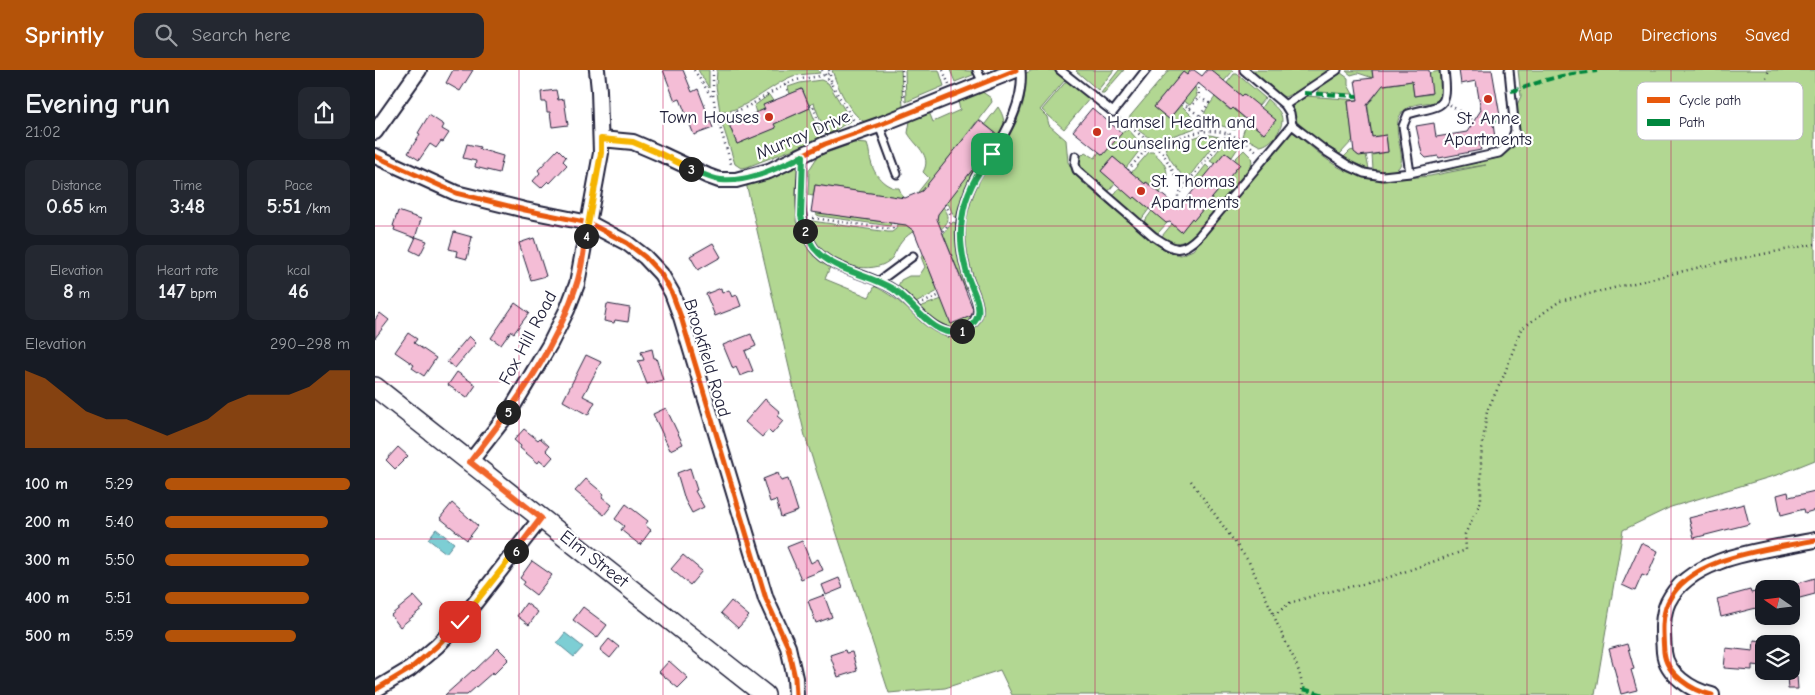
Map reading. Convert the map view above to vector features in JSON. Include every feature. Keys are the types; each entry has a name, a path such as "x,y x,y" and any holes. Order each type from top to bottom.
{"main road":[{"name":"Elm Street","path":"375,387 765,695"}],"street":[{"path":"375,132 419,70"},
{"name":"Fox Hill Road","path":"470,462 510,411 555,335 577,284 601,153 597,70"},
{"name":"Murray Drive","path":"601,139 633,142 708,176 719,180 736,180 769,171 825,144 860,130 879,125 1016,70"},
{"name":"Brookfield Road","path":"375,156 456,194 589,223 627,243 645,257 661,274 672,293 681,317 766,599 788,647 795,678 796,695"},
{"path":"375,690 411,669 437,646 460,622 541,518"},
{"path":"1713,695 1687,684 1675,675 1665,661 1663,621 1668,603 1679,586 1692,575 1711,565 1742,556 1815,540"}],"lane":[{"path":"977,70 983,83"},
{"path":"803,156 801,216 804,229 814,248 837,266 894,289 912,308 932,324 945,331 956,334 967,330 978,315 978,307 967,274 961,245 961,221 967,195 975,176 992,154 1007,129 1017,107 1022,82 1021,70"},
{"path":"1060,70 1113,112 1146,70"},
{"path":"1244,70 1285,104 1292,125 1327,152 1349,166 1365,173 1383,176 1409,173 1499,153 1511,142 1515,131 1509,70"},
{"path":"1285,104 1337,70"},
{"path":"1409,173 1403,126 1405,120 1408,114 1439,106 1445,101 1444,70"},
{"path":"879,125 897,174"},
{"path":"1076,156 1075,164 1077,170 1153,236 1166,245 1178,249 1188,247 1199,236 1292,125"},
{"path":"878,282 913,256"}],"path":[{"path":"694,70 714,101"},
{"path":"713,70 715,114 736,180"},
{"path":"822,70 860,130"},
{"path":"902,70 905,114"},
{"path":"1764,82 1769,70"},
{"path":"715,114 736,111 794,81 825,75 829,72 832,85"},
{"path":"1190,108 1199,97 1198,84"},
{"path":"785,85 789,94"},
{"path":"1199,97 1209,103 1199,116"},
{"path":"1445,101 1474,121"},
{"path":"1182,104 1199,116 1203,131"},
{"path":"810,106 813,105 825,144"},
{"path":"736,111 740,120"},
{"path":"1113,112 1163,153 1176,176 1186,184"},
{"path":"1128,170 1151,144 1163,143 1212,130 1239,138 1265,157"},
{"path":"1179,208 1178,195 1228,134"},
{"path":"943,231 951,219 945,204"},
{"path":"801,216 890,230 893,228 894,223"},
{"path":"1274,615 1290,603 1319,594 1384,579 1466,550 1465,534 1481,501 1481,457 1487,411 1521,329 1560,301 1717,263 1815,244"},
{"path":"912,308 940,295"},
{"path":"1191,481 1249,562 1299,670 1303,689 1302,695"}],"green space":[{"path":"698,70 709,70 709,88"},
{"path":"717,70 818,70 820,73 793,76 738,108 720,112 716,86"},
{"path":"832,70 901,70 903,107 866,122 863,121 848,105"},
{"path":"905,70 939,70 944,86 906,102"},
{"path":"950,70 972,71 973,75 955,82"},
{"path":"1033,70 1053,70 1065,80 1040,110 1047,117 1049,125 1066,140 1068,162 1074,172 1082,182 1154,243 1171,253 1181,255 1193,250 1288,133 1292,132 1297,135 1331,162 1353,174 1380,178 1397,177 1498,158 1516,145 1519,134 1517,105 1521,96 1518,70 1815,70 1815,460 1780,474 1671,507 1623,530 1595,695 1012,695 1000,670 945,688 889,693 805,436 746,183 797,164 799,166 799,184 796,221 803,239 811,252 830,267 825,279 869,297 875,286 937,332 948,337 968,333 976,327 980,319 981,309 965,250 965,219 967,209 978,179 1006,141 1016,123 1023,103 1024,74","holes":["1486,165 1430,176 1397,179"]},
{"path":"1077,70 1114,70 1098,90"},
{"path":"1119,70 1124,70 1104,93 1101,93"},
{"path":"1169,70 1191,70 1187,75 1183,72 1154,107 1169,119 1181,105 1195,119 1197,127 1161,139 1150,138 1127,120"},
{"path":"1211,70 1232,70 1233,71 1224,81"},
{"path":"1249,70 1329,70 1306,87 1285,97 1277,94"},
{"path":"1372,70 1373,78 1358,73 1351,75 1346,71"},
{"path":"1440,71 1443,92 1436,102 1409,107 1400,115 1397,126 1401,160 1399,167 1390,171 1373,170 1372,155 1388,152 1386,135 1372,137 1367,101 1372,100 1379,90 1379,86 1412,81 1414,96 1431,94 1429,73"},
{"path":"1341,73 1348,78 1348,85 1353,94 1318,92 1318,89"},
{"path":"1234,74 1237,74 1265,98 1258,106 1244,94 1242,96 1227,83"},
{"path":"1068,79 1090,98 1064,129 1042,110"},
{"path":"821,80 828,83 850,121 826,136 814,103 809,105 802,89 790,94 788,87"},
{"path":"1195,87 1197,96 1190,105 1183,101"},
{"path":"981,91 991,98 992,102 919,196 918,192 929,178 923,172 926,160 924,155 908,133 910,121 929,112 933,122 960,110 958,101"},
{"path":"769,95 773,101 764,105 765,109 756,113 754,106"},
{"path":"1306,96 1358,100 1348,102 1353,140 1340,154 1317,140 1297,122 1292,105"},
{"path":"1215,97 1230,110 1233,108 1244,118 1235,130 1219,125 1206,125 1204,117"},
{"path":"1267,99 1280,113 1282,120 1279,130 1273,139 1260,146 1242,136 1249,122 1264,134 1275,120 1261,108"},
{"path":"998,107 1004,123 998,139 996,139 999,136 985,124"},
{"path":"810,108 822,138 747,167 741,168 735,164 721,120 735,115 738,120 729,125 737,144 775,128 774,124"},
{"path":"1128,129 1143,146 1126,168 1113,157 1101,171 1115,183 1108,192 1081,169 1079,164 1080,157 1085,152 1095,158 1099,152 1103,155 1121,132"},
{"path":"1210,135 1219,137 1186,181 1170,159 1165,148 1199,136"},
{"path":"1225,141 1240,145 1232,157 1225,152 1215,164 1210,161"},
{"path":"854,143 867,144 871,162 876,173 886,184 899,188 903,198 815,185 813,196 808,195 809,170 818,156"},
{"path":"993,143 992,148 970,180 959,217 954,217 949,205 946,203"},
{"path":"1244,150 1251,157 1252,162 1249,168 1195,234 1183,242 1171,241 1162,236 1172,224 1181,232 1192,218 1194,220 1240,164 1234,160"},
{"path":"1354,150 1357,155 1366,155 1369,169 1343,158 1350,151"},
{"path":"1149,152 1153,152 1158,157 1167,171 1166,181 1160,193 1147,182 1145,184 1131,173"},
{"path":"1206,165 1211,170 1196,188 1191,184"},
{"path":"1120,187 1133,199 1135,197 1149,209 1141,220 1113,196"},
{"path":"943,207 948,218 946,224 941,229 937,222 938,209"},
{"path":"1152,211 1167,223 1158,233 1144,222"},
{"path":"816,212 891,223 890,226 820,216"},
{"path":"808,222 888,232 896,229 897,224 906,225 914,231 899,245 886,263 869,268 841,263 823,252 815,242 807,226"},
{"path":"953,222 958,224 957,249 968,289 966,290 943,234"},
{"path":"924,255 938,291 914,304 897,288 901,280 909,276 919,276 925,267 921,257"},
{"path":"942,299 951,324 973,315 967,323 953,328 938,323 917,308"}],"water":[{"path":"436,529 454,543 446,553 428,539"},
{"path":"565,633 583,647 574,657 557,643"}],"building":[{"path":"453,70 473,70 460,91 446,83"},
{"name":"Town Houses","path":"663,70 683,70 692,92 698,89 713,128 694,135 680,99 675,101"},
{"name":"St. Thomas Apartments","path":"1191,70 1202,76 1207,70 1211,70 1242,96 1244,94 1276,120 1264,134 1233,108 1231,110 1198,83 1169,119 1154,107 1183,72 1187,75"},
{"name":"St. Anne Apartments","path":"1372,70 1429,70 1432,93 1414,96 1412,81 1383,85 1367,105 1372,137 1386,135 1388,152 1359,156 1354,152 1348,101 1358,100 1355,80 1373,78"},
{"name":"St. Anne Apartments","path":"1459,70 1492,70 1500,116 1492,117 1495,138 1479,141 1481,150 1439,158 1438,156 1426,158 1422,154 1416,126 1434,123 1436,137 1467,132 1481,110 1476,81 1461,84"},
{"name":"Town Houses","path":"802,89 810,108 774,124 776,128 737,144 729,124 765,109 763,105"},
{"path":"556,90 558,100 564,99 568,125 552,127 550,112 547,112 546,102 542,102 541,92"},
{"name":"Hamsel Health and Counseling Center","path":"1092,108 1122,133 1103,155 1073,131"},
{"path":"429,115 444,125 442,129 449,133 436,148 430,144 419,160 408,153"},
{"path":"979,120 998,135 938,214 937,219 973,309 971,316 951,324 914,231 906,225 811,212 815,185 905,198 922,191"},
{"path":"467,144 503,156 499,173 475,167 476,161 463,158"},
{"path":"558,149 566,157 563,161 567,165 550,183 548,181 541,188 533,181 540,173 538,170"},
{"name":"St. Thomas Apartments","path":"1225,152 1240,164 1194,220 1192,218 1181,232 1170,222 1166,223 1135,197 1133,199 1101,171 1113,157 1145,184 1146,182 1179,208"},
{"path":"398,211 421,219 415,238 394,230 395,227 393,226"},
{"path":"454,232 472,237 467,259 456,256 457,251 449,249"},
{"path":"416,237 427,241 420,255 410,250"},
{"path":"534,238 546,276 531,280 519,243"},
{"path":"713,243 721,257 698,270 690,256"},
{"path":"721,288 722,293 729,290 732,297 737,295 741,306 715,316 706,294"},
{"path":"515,303 529,313 514,333 511,331 501,345 491,338"},
{"path":"607,304 630,308 628,322 615,320 614,323 604,321"},
{"path":"380,313 389,320 375,338 375,320"},
{"path":"408,333 417,339 414,343 436,358 424,376 412,368 414,365 395,352"},
{"path":"751,334 756,346 745,351 753,371 740,376 736,367 733,369 723,345"},
{"path":"469,336 476,343 455,368 447,362"},
{"path":"652,349 663,380 647,384 638,361 644,360 641,352"},
{"path":"586,355 601,362 583,396 595,402 588,415 563,401"},
{"path":"457,372 476,385 467,398 448,385"},
{"path":"765,399 780,412 777,416 783,421 772,434 768,430 762,437 745,422"},
{"path":"666,408 683,444 670,450 653,414"},
{"path":"524,429 538,440 540,438 549,446 546,450 553,457 546,465 540,460 538,463 520,448 521,446 514,440"},
{"path":"398,447 408,456 395,469 386,460"},
{"path":"690,468 697,490 695,491 704,507 692,513 685,500 677,473"},
{"path":"778,473 781,481 788,479 798,511 781,517 776,500 770,502 763,479"},
{"path":"586,479 604,494 602,497 612,505 604,515 575,491"},
{"path":"1815,491 1815,510 1805,513 1804,509 1781,515 1777,495 1788,492 1789,497"},
{"path":"452,503 478,526 467,540 440,518"},
{"path":"626,504 648,521 645,525 651,530 640,545 621,530 624,526 615,519"},
{"path":"1744,504 1749,524 1694,538 1689,518"},
{"path":"802,541 811,563 818,559 823,570 801,579 787,547"},
{"path":"1641,543 1658,551 1647,577 1642,575 1635,591 1622,585"},
{"path":"683,555 702,571 690,585 671,569"},
{"path":"532,561 552,575 536,595 523,585 525,582 520,578"},
{"path":"839,578 843,588 826,595 822,585"},
{"path":"1815,578 1815,594 1800,598 1800,583"},
{"path":"1750,590 1751,593 1755,592 1755,608 1721,617 1717,599"},
{"path":"824,595 832,617 816,623 808,601"},
{"path":"414,596 424,607 400,627 391,615"},
{"path":"731,601 749,616 738,628 721,613"},
{"path":"526,603 538,612 529,625 517,616"},
{"path":"583,607 607,625 597,638 573,620"},
{"path":"609,639 619,647 610,658 600,650"},
{"path":"1755,640 1755,665 1752,665 1752,670 1724,668 1726,648 1753,651"},
{"path":"1627,644 1634,669 1631,670 1637,690 1621,694 1609,649"},
{"path":"498,648 509,659 494,674 493,672 467,695 445,695 474,671"},
{"path":"845,650 846,653 852,652 857,671 838,677 830,655"},
{"path":"669,661 688,678 678,688 659,672"},
{"path":"1787,680 1797,680 1798,689 1788,689"}],"marked path":[{"path":"1511,91 1559,77 1597,71"},
{"path":"1304,93 1357,96"},
{"path":"1492,121 1514,118"},
{"path":"1303,689 1324,695"}],"cycle path":[{"path":"601,139 633,142 708,176 719,180 736,180 769,171 825,144 879,125 1016,70"},
{"path":"375,156 456,193 589,223 627,243 645,257 661,274 672,293 681,317 766,599 788,647 795,678 796,695"},
{"path":"375,690 410,669 437,646 460,622 541,518"},
{"path":"1712,695 1696,690 1681,680 1666,660 1663,627 1664,614 1668,602 1679,586 1694,574 1712,564 1754,552 1815,540"}],"place":[{"name":"St. Anne Apartments","path":"1488,99"},
{"name":"Town Houses","path":"769,117"},
{"name":"Hamsel Health and Counseling Center","path":"1097,132"},
{"name":"St. Thomas Apartments","path":"1141,191"}],"route":[{"path":"460,622 541,518 470,462 510,411 550,344 567,310 577,284 601,153 601,139 633,142 719,180 743,179 769,171 803,156 801,216 804,229 814,248 837,266 894,289 932,324 956,334 967,330 978,315 978,307 967,274 961,245 961,221 967,195 975,176 992,154"}]}
